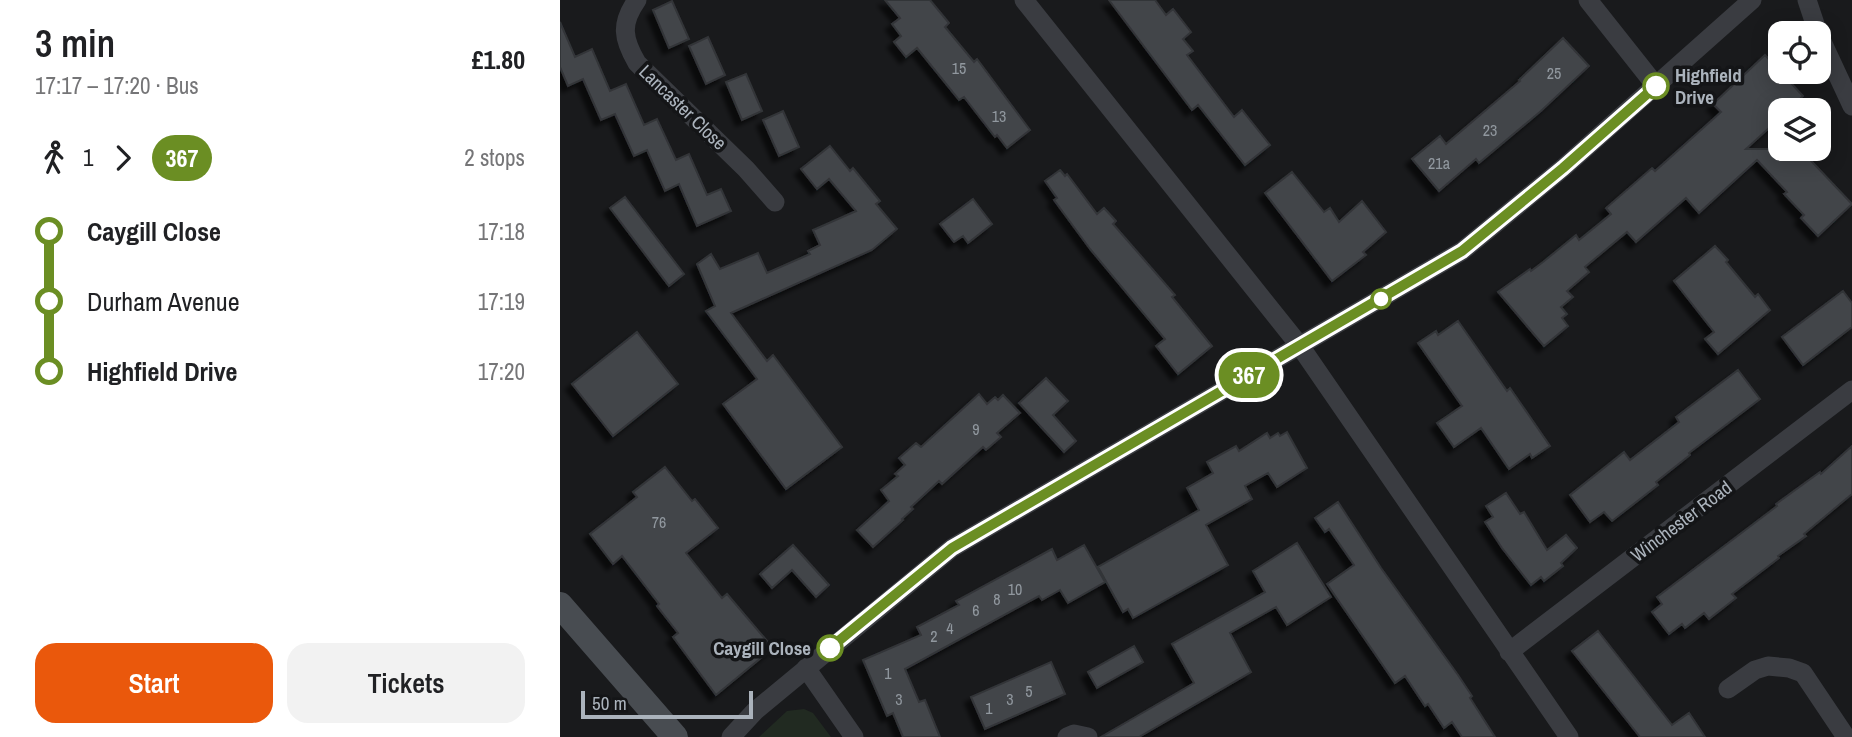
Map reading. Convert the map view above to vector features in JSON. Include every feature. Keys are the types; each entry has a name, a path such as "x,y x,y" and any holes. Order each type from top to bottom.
{"main road":[{"path":"560,605 669,735"}],"street":[{"name":"Lancaster Close","path":"637,0 625,23 626,44 637,63 746,169 775,202"},
{"path":"1024,0 1300,346 1569,737"},
{"path":"1588,0 1656,86"},
{"path":"731,737 755,711 952,548 1462,251 1563,168 1752,0"},
{"path":"1807,0 1814,21"},
{"path":"1831,61 1852,106"},
{"name":"Winchester Road","path":"1509,652 1852,390"},
{"path":"1728,689 1755,670 1768,666 1789,668 1803,673 1846,737"},
{"path":"806,668 854,737"},
{"path":"1067,737 1074,734 1088,737"}],"shaded area":[{"path":"804,709 813,713 831,737 759,737 787,711"}],"building":[{"path":"885,0 930,0 949,23 945,27 974,62 977,59 1030,130 1007,148 964,97 959,100 917,48 906,57 894,42 901,36 892,24 900,18"},
{"path":"1109,0 1155,0 1166,15 1173,9 1191,32 1183,39 1193,51 1187,55 1234,117 1242,110 1270,145 1245,165 1198,105 1192,110"},
{"path":"672,1 689,39 669,48 653,10"},
{"path":"560,22 575,57 592,49 610,91 626,84 644,125 657,119 676,160 689,154 707,195 721,189 731,211 697,226 679,184 665,191 647,150 634,156 615,114 601,120 583,79 568,86 560,67"},
{"path":"708,37 725,75 706,84 689,46"},
{"path":"1563,38 1589,66 1479,163 1476,159 1439,191 1412,159 1440,136 1446,144 1520,81"},
{"path":"1765,55 1768,58 1768,84 1792,84 1803,96 1768,98 1768,129 1746,149 1768,149 1768,161 1811,161 1852,204 1818,236 1801,218 1804,215 1784,194 1787,192 1757,160 1699,213 1686,198 1636,242 1627,232 1585,267 1589,272 1567,291 1573,297 1561,307 1567,314 1562,318 1568,326 1544,346 1498,292 1530,269 1531,271 1576,235 1579,240 1611,214 1606,208 1652,168 1655,171 1721,112 1713,104"},
{"path":"746,74 762,111 742,120 726,82"},
{"path":"783,111 799,147 779,156 763,120"},
{"path":"830,146 850,171 853,168 880,201 876,204 897,229 872,250 731,313 767,361 773,355 842,447 786,489 723,404 757,379 706,311 715,306 697,264 711,254 720,269 758,253 767,273 810,254 808,251 820,245 813,230 856,211 829,179 817,189 801,169"},
{"path":"1060,170 1065,176 1067,174 1097,214 1104,208 1116,221 1113,224 1175,295 1172,297 1212,346 1178,374 1156,346 1165,339 1090,249 1054,200 1057,198 1045,181"},
{"path":"1292,172 1324,212 1330,208 1339,222 1362,201 1386,232 1363,252 1366,255 1332,281 1265,193"},
{"path":"625,197 684,274 669,286 610,208"},
{"path":"973,199 992,224 968,243 963,236 954,242 940,224"},
{"path":"1715,246 1755,297 1758,294 1770,310 1718,354 1705,339 1714,332 1674,281"},
{"path":"1843,291 1852,303 1852,327 1803,365 1782,337"},
{"path":"1458,321 1507,391 1510,388 1550,446 1532,458 1530,454 1509,469 1481,428 1454,447 1437,423 1462,406 1418,343 1436,331 1438,335"},
{"path":"637,332 678,384 613,436 572,384"},
{"path":"1738,370 1760,399 1689,453 1690,455 1656,482 1658,485 1612,521 1604,512 1590,522 1570,495 1624,452 1630,460 1679,422 1676,417"},
{"path":"1046,378 1068,401 1053,415 1076,441 1064,452 1019,403"},
{"path":"979,394 987,404 995,397 998,400 1003,395 1020,413 997,433 1001,437 986,450 983,447 942,484 939,481 911,507 913,509 903,520 873,547 857,530 889,501 881,490 898,476 895,474 905,465 899,458 916,443 921,447"},
{"path":"1287,432 1307,468 1277,487 1268,473 1245,486 1252,499 1206,525 1228,565 1133,618 1128,609 1123,612 1098,567 1199,510 1187,488 1213,473 1207,462 1236,446 1239,451 1267,433 1270,438"},
{"path":"1852,446 1852,494 1804,534 1806,536 1732,594 1736,598 1709,619 1704,613 1685,628 1682,624 1669,634 1652,612 1662,604 1657,597 1777,506 1776,504 1820,472 1821,474"},
{"path":"665,467 718,528 686,553 722,598 727,594 773,648 716,695 673,637 678,633 657,606 659,604 622,556 613,564 590,534 637,497 633,492"},
{"path":"1506,493 1520,514 1524,512 1547,550 1566,535 1577,548 1561,563 1563,566 1544,581 1541,577 1531,585 1485,522 1493,517 1486,506"},
{"path":"1338,502 1381,568 1458,675 1495,737 1462,737 1452,722 1444,728 1405,676 1395,683 1327,584 1354,565 1329,529 1325,532 1315,518"},
{"path":"1297,543 1331,597 1287,625 1276,607 1230,633 1251,672 1139,737 1101,737 1194,683 1172,644 1265,592 1253,571"},
{"path":"793,545 829,585 816,597 792,570 772,588 760,574"},
{"path":"1084,545 1105,582 1068,603 1060,590 1042,600 1039,596 905,669 919,702 925,700 940,737 903,737 893,713 887,716 863,660 921,635 917,627 959,605 956,601 1052,549 1057,560"},
{"path":"1598,631 1672,725 1689,713 1705,737 1640,737 1572,651"},
{"path":"1134,646 1143,662 1097,688 1088,672"},
{"path":"1051,662 1065,694 985,729 971,697"}],"bus line":[{"name":"367","path":"830,648 952,548 1462,251 1563,168 1656,86"}],"place":[{"name":"Highfield Drive","path":"1656,86"},
{"name":"Caygill Close","path":"830,648"}]}
